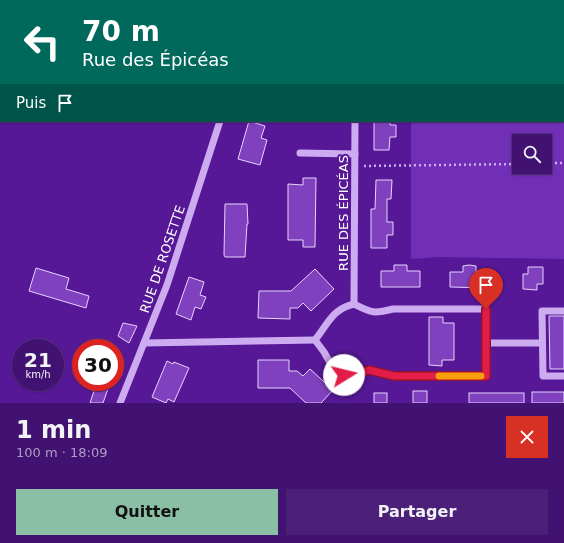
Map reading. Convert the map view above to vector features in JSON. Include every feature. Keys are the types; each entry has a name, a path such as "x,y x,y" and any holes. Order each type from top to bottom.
{"street":[{"name":"RUE DE ROSETTE","path":"120,403 167,285 220,122"},
{"name":"RUE DES ÉPICÉAS","path":"354,304 355,122"},
{"path":"300,153 355,154"},
{"path":"144,343 315,340 333,315 344,307 354,304 370,312 378,313 392,309 486,309 486,376 394,376 369,370 353,375 344,375 334,368 315,340"},
{"path":"564,311 542,311 543,376 564,376"},
{"path":"486,343 542,343"}],"path":[{"path":"552,163 564,163"},
{"path":"355,166 512,164"}],"shaded area":[{"path":"411,122 564,122 564,259 438,257 411,259"}],"building":[{"path":"249,122 265,126 261,138 267,140 260,165 238,159"},
{"path":"374,122 390,122 390,125 396,125 396,137 390,137 389,150 374,150"},
{"path":"303,178 316,178 315,247 303,247 303,240 288,240 288,184 303,185"},
{"path":"376,180 392,180 391,199 387,199 387,222 393,222 393,235 387,235 387,248 371,248 371,209 375,209"},
{"path":"225,204 247,204 248,224 245,257 225,257 224,255"},
{"path":"394,265 407,265 407,271 420,271 420,287 381,287 381,271 394,271"},
{"path":"463,266 476,266 476,272 489,272 489,288 450,287 450,272 463,272"},
{"path":"528,267 543,267 543,284 537,284 537,290 523,289 523,274 528,274"},
{"path":"36,268 69,278 66,289 89,296 86,308 29,291"},
{"path":"315,269 334,289 311,311 303,303 298,308 290,308 290,319 258,318 259,291 291,291"},
{"path":"189,277 204,282 200,295 206,297 201,309 195,307 191,320 176,314"},
{"path":"549,316 564,316 564,369 550,369"},
{"path":"429,317 443,317 443,323 454,323 454,360 442,360 442,366 429,365"},
{"path":"123,323 137,326 129,343 118,336"},
{"path":"258,360 289,360 289,371 297,371 303,376 310,369 333,390 321,403 306,403 290,388 258,388"},
{"path":"167,361 189,368 174,402 168,399 166,403 152,397"},
{"path":"94,391 107,391 103,403 90,403"},
{"path":"413,391 427,391 427,403 413,403"},
{"path":"532,392 564,392 564,403 532,403"},
{"path":"374,393 387,393 387,403 374,403"},
{"path":"469,393 524,393 524,403 469,403"}],"slow traffic":[{"path":"439,376 481,376"}],"route":[{"path":"344,375 353,375 369,370 394,376 486,376 486,309"}]}
